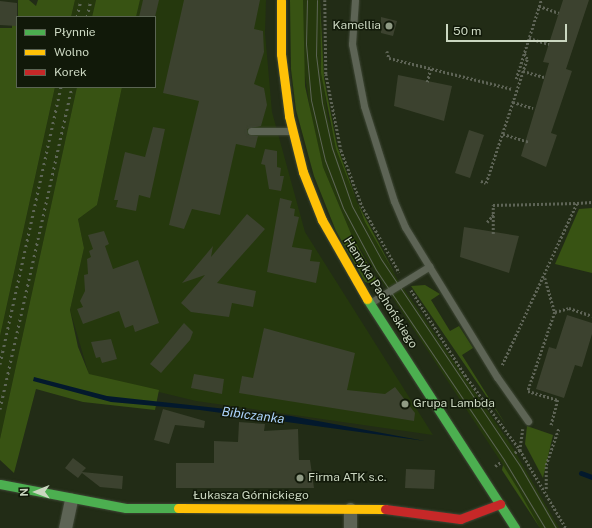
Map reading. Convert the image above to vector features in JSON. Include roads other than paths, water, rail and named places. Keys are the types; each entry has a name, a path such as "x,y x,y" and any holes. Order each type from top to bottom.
{"street":[{"name":"Henryka Pachońskiego","path":"281,0 282,64 292,131 322,220 370,303 516,528"},
{"name":"Łukasza Górnickiego","path":"0,484 71,500 126,508 390,510 460,519 500,504"},
{"path":"65,528 71,500"},
{"path":"350,509 350,528"}],"lane":[{"path":"355,0 352,44 379,162 406,227 496,377 527,420"},
{"path":"251,131 292,131"},
{"path":"370,303 430,266"}],"water":[{"path":"34,377 107,396 291,416 425,441 200,410 111,402 33,381"}],"waterway":[{"name":"Bibiczanka","path":"581,473 592,477"}],"tram line":[{"path":"307,0 306,44 311,100 325,160 343,208 376,270 504,460 545,528"},
{"path":"317,0 316,55 322,103 332,148 352,206 381,259 520,466 556,528"}],"railway":[{"path":"77,16 81,0"},
{"path":"87,16 91,0"},
{"path":"0,364 61,88"},
{"path":"0,409 72,88"}],"place":[{"name":"Kamellia","path":"389,26"},
{"name":"Grupa Lambda","path":"405,404"},
{"name":"Firma ATK s.c.","path":"300,478"}]}
